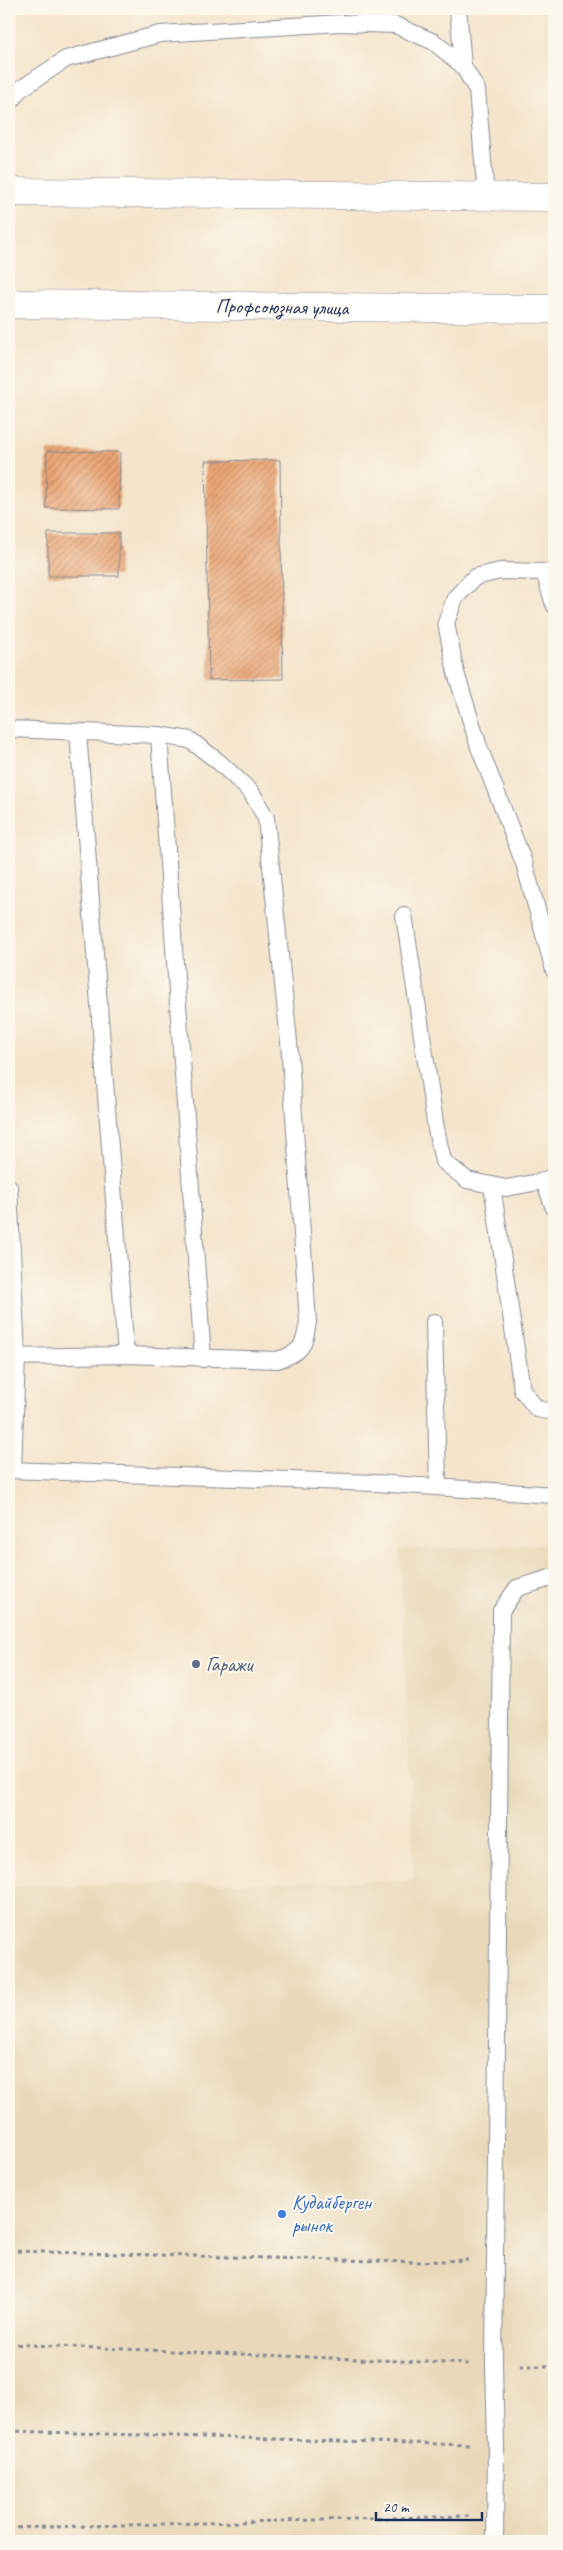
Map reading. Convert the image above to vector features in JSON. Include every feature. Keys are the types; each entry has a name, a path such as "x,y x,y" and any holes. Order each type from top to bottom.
{"street":[{"path":"9,192 554,197"},
{"name":"Профсоюзная улица","path":"9,304 554,309"}],"lane":[{"path":"458,9 464,66 476,90 486,196"},
{"path":"9,104 18,90 66,59 160,34 341,23 395,25 434,42 464,66"},
{"path":"554,605 549,574 500,571 475,577 455,598 446,623 456,673 473,728 524,863 554,970"},
{"path":"9,729 159,735 190,740 219,762 251,792 266,818 289,1042 308,1322 304,1344 292,1356 277,1360 126,1355 13,1357"},
{"path":"78,732 126,1355"},
{"path":"159,735 203,1359"},
{"path":"404,915 436,1129 444,1161 466,1180 506,1188 549,1179 554,1208"},
{"path":"492,1185 522,1390 537,1409 554,1412"},
{"path":"9,1187 13,1357 11,1470 438,1486 554,1495"},
{"path":"434,1322 438,1486"},
{"path":"495,2541 496,2445 494,2365 501,1610 517,1588 554,1577"}],"path":[{"path":"9,2251 415,2262 495,2258"},
{"path":"9,2344 554,2366"},
{"path":"9,2431 496,2445"},
{"path":"9,2528 496,2516"}],"shaded area":[{"name":"Кудайберген рынок","path":"554,1544 554,2541 9,2541 9,1887 414,1880 400,1550"}],"building":[{"path":"47,451 120,452 119,509 46,508"},
{"path":"280,460 283,679 209,680 205,461"},
{"path":"48,533 119,533 119,576 48,576"}],"place":[{"name":"Гаражи","path":"196,1664"},
{"name":"Кудайберген рынок","path":"282,2214"}]}
